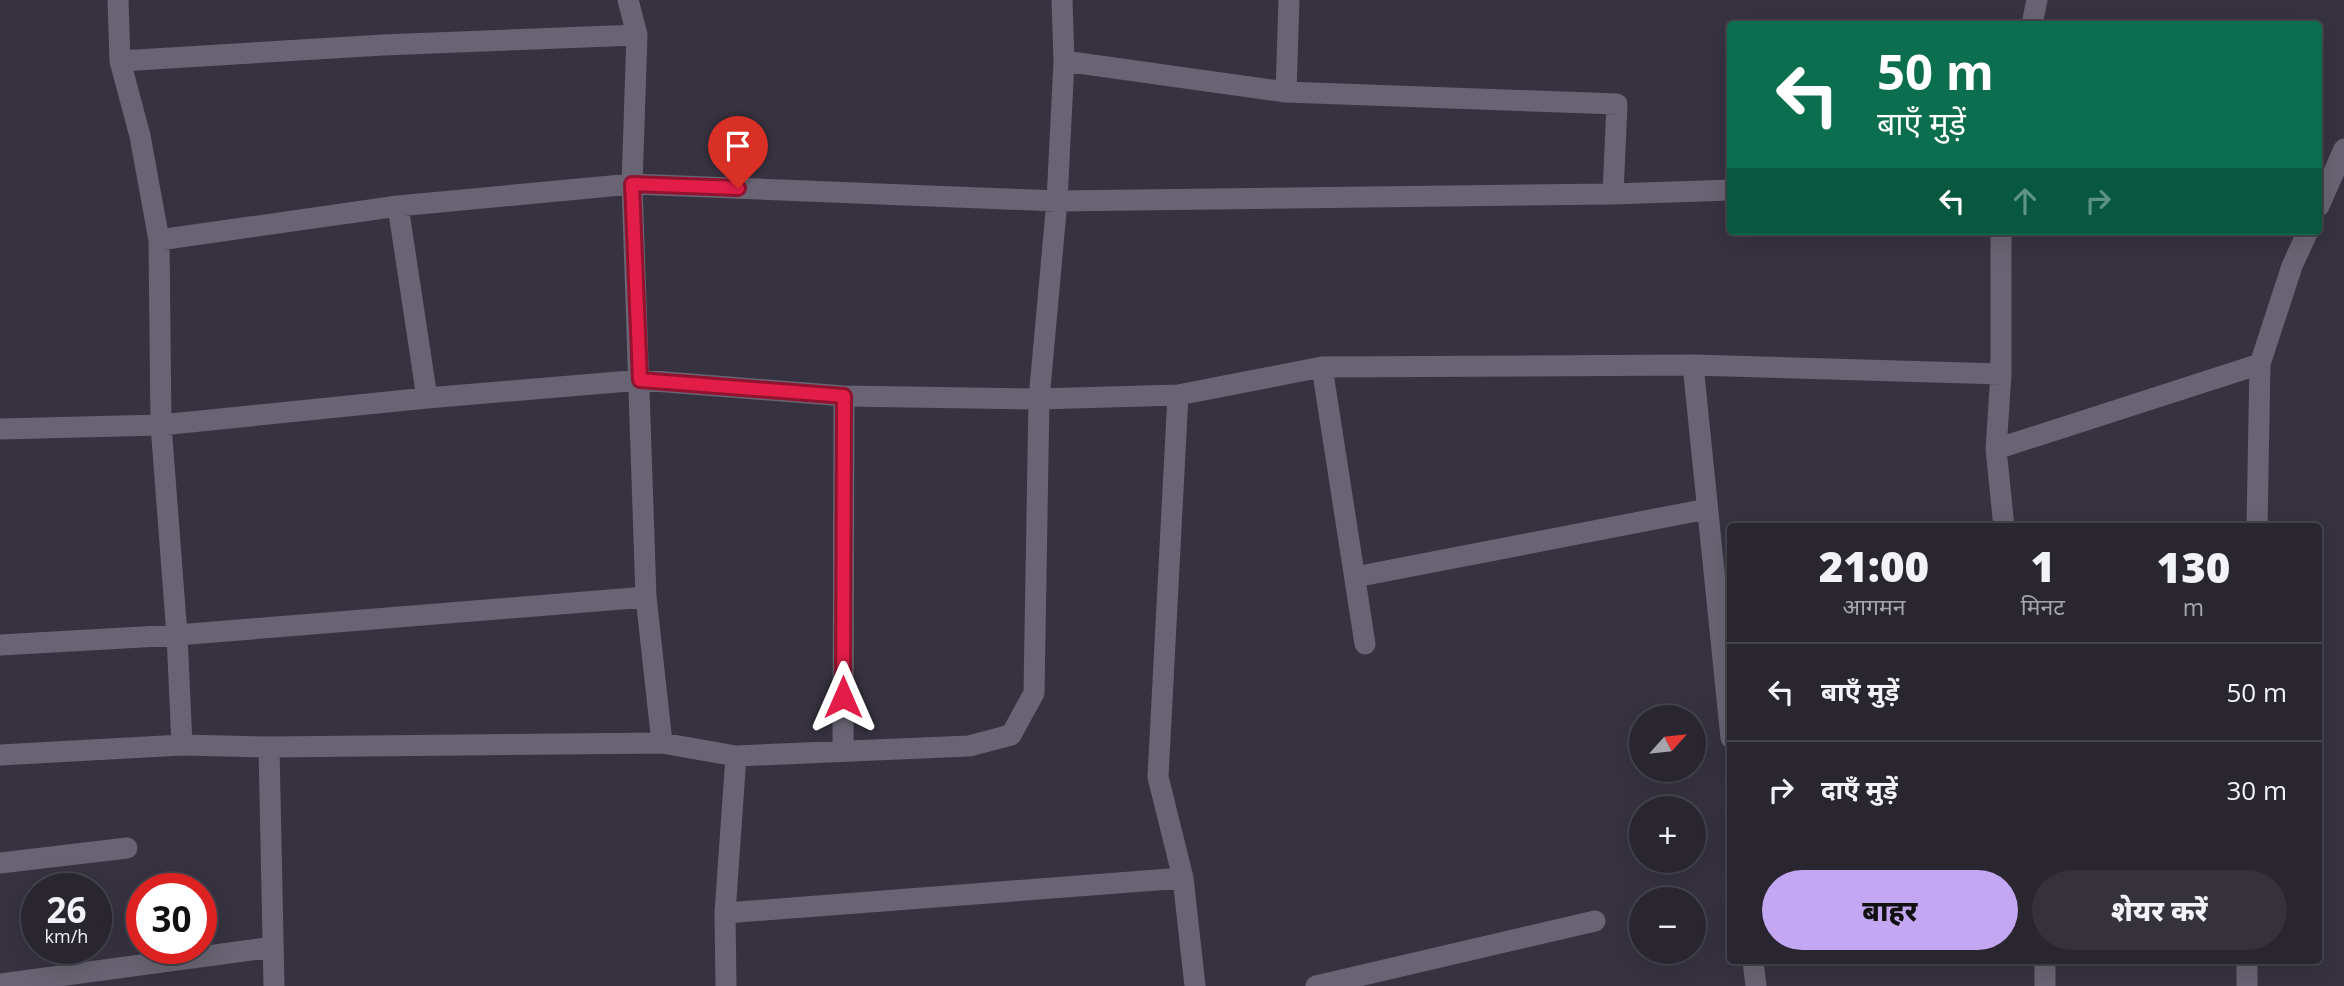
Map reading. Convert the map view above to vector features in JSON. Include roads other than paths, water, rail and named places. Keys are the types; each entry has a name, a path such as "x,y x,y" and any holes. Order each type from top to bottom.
{"street":[{"path":"118,0 120,61 140,136 159,240 161,425 177,635 182,745"},
{"path":"628,0 637,35 632,184 646,597 662,743"},
{"path":"0,755 182,745 270,747 662,743 736,756 969,746 1011,735 1034,693 1039,398 1057,201 1064,61 1062,0"},
{"path":"1286,92 1289,0"},
{"path":"2033,21 2037,0"},
{"path":"120,61 383,45 637,35"},
{"path":"1064,61 1286,92 1617,104 1614,194"},
{"path":"2322,199 2344,149"},
{"path":"159,240 398,206 632,184 1057,201 1727,190"},
{"path":"398,206 427,398"},
{"path":"2001,235 2001,374 1996,449 2004,523"},
{"path":"2257,523 2260,364 2292,266 2306,235"},
{"path":"1996,449 2260,364"},
{"path":"0,429 161,425 640,380 844,396 1039,398 1178,395 1322,367 1693,365 2001,374"},
{"path":"1693,365 1727,700"},
{"path":"1322,367 1365,645"},
{"path":"1178,395 1158,777 1183,878 1195,986"},
{"path":"843,751 844,396"},
{"path":"1354,577 1707,509"},
{"path":"0,645 177,635 646,597"},
{"path":"270,747 274,986"},
{"path":"726,986 725,913 736,756"},
{"path":"0,863 127,848"},
{"path":"725,913 1183,878"},
{"path":"1316,986 1595,921"},
{"path":"0,984 61,981 273,947"},
{"path":"1754,964 1756,986"},
{"path":"2045,964 2045,986"},
{"path":"2247,986 2248,964"}]}
